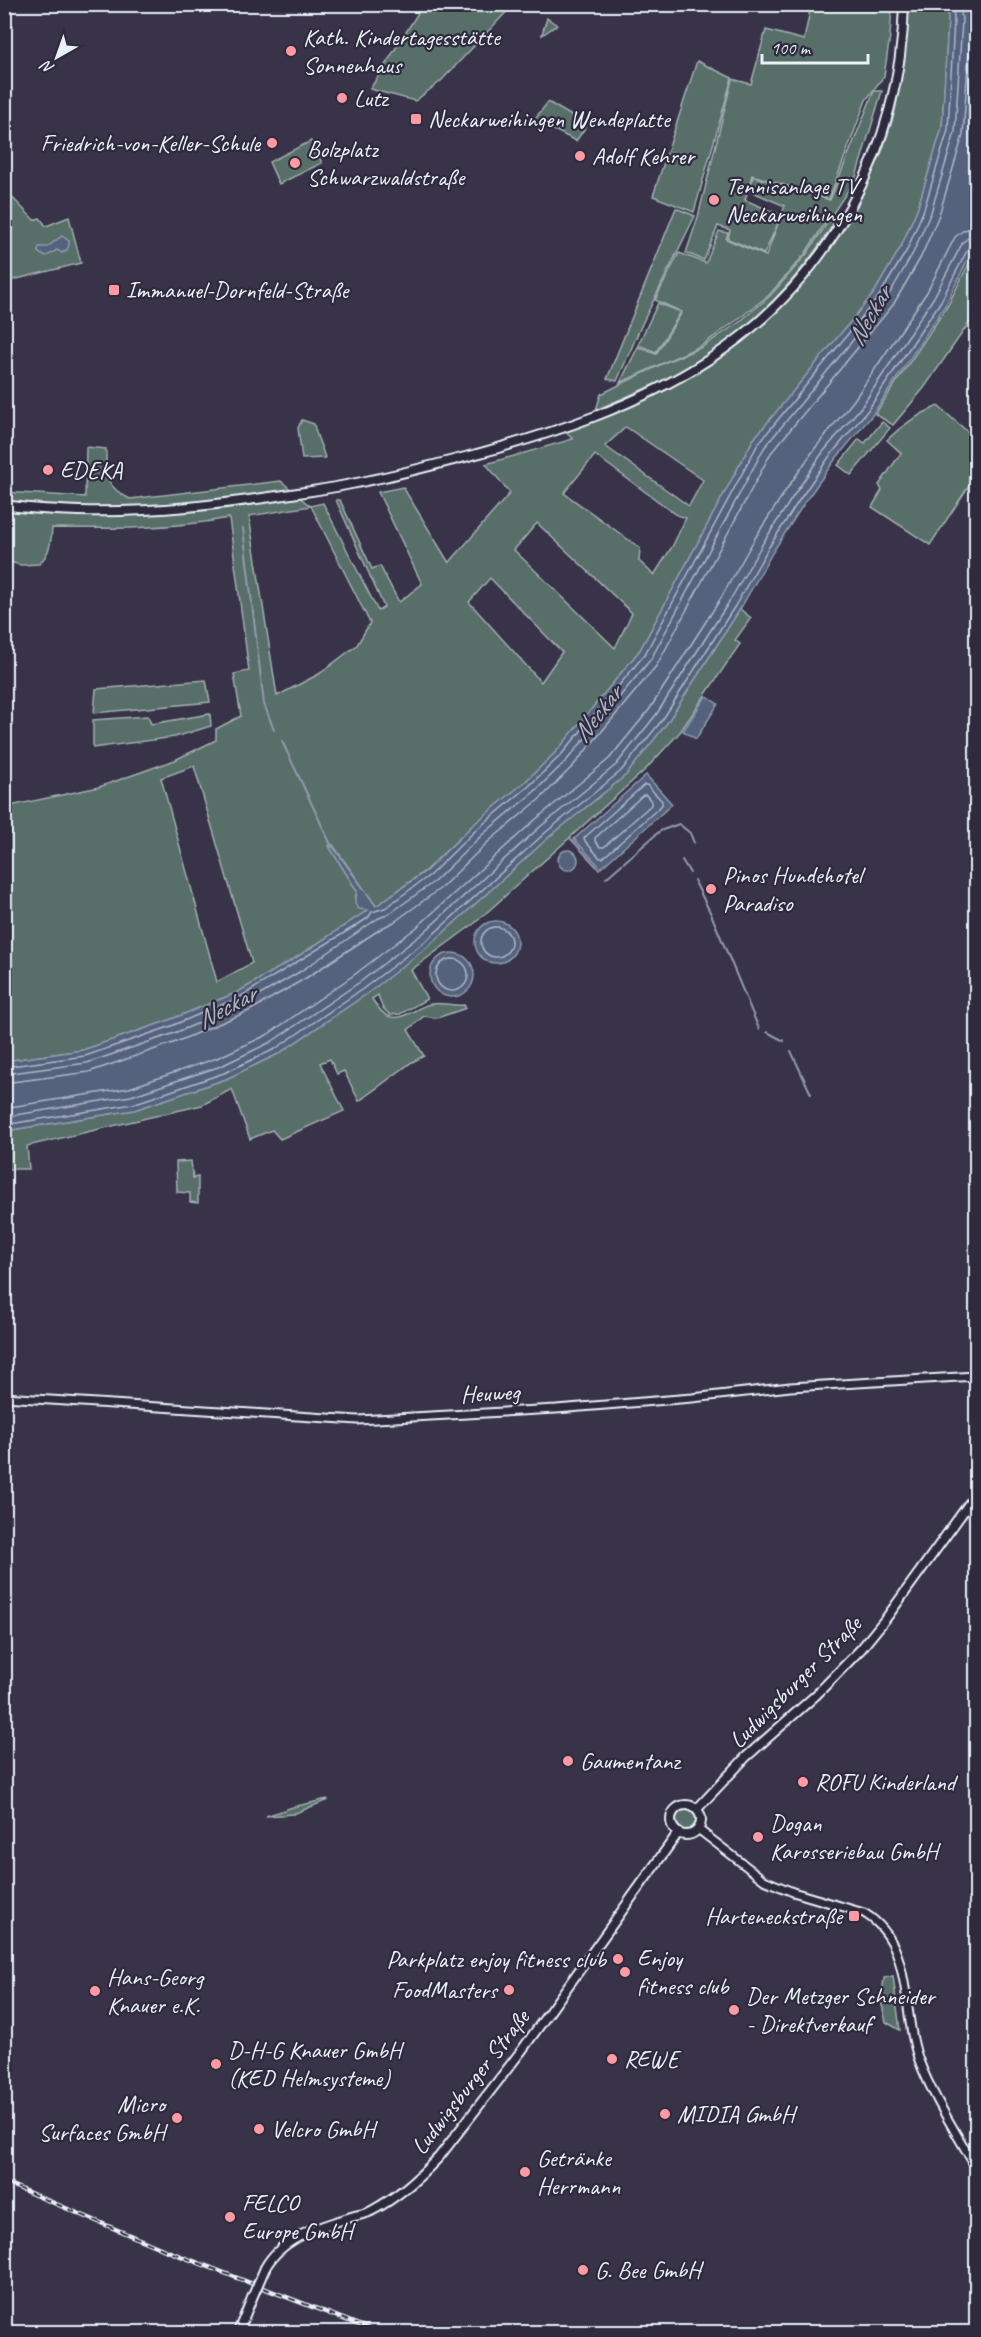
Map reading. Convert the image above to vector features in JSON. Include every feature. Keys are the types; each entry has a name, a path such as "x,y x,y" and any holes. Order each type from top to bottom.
{"main road":[{"path":"4,504 54,510 183,509 337,487 400,475 551,432 604,413 689,372 725,349 778,303 807,271 843,220 872,166 888,120 901,54 904,4"},
{"name":"Ludwigsburger Straße","path":"697,1809 746,1757 847,1665 915,1579 976,1494"},
{"path":"686,1805 697,1809 701,1818 698,1829 687,1835 678,1833 671,1821 675,1809 686,1805"},
{"name":"Ludwigsburger Straße","path":"238,2332 265,2268 280,2248 318,2227 372,2212 424,2173 439,2157 522,2050 678,1833"}],"street":[{"name":"Heuweg","path":"4,1397 358,1420 556,1409 790,1387 976,1376"},
{"path":"698,1829 764,1880 793,1892 864,1913 890,1936 900,1961 909,2024 919,2061 976,2168"}],"green space":[{"path":"423,5 513,5 441,81 415,101 370,89"},
{"path":"811,5 892,5 884,76 866,100 829,199 752,175 745,200 781,215 785,206 750,191 753,176 830,200 874,91 882,91 855,180 827,222 805,214 825,223 805,254 769,295 702,345 620,383 638,347 656,354 682,312 655,300 679,253 706,263 719,231 728,233 726,239 766,256 779,221 764,254 728,239 730,230 718,226 704,260 686,253 698,217 732,79 751,84 766,30 804,40"},
{"path":"909,5 947,5 942,128 918,207 901,247 874,293 753,440 640,650 557,751 426,870 376,906 333,845 329,846 357,891 355,899 369,910 238,992 167,1021 83,1050 5,1061 5,807 99,787 175,760 216,740 216,729 241,716 234,674 249,671 229,518 163,526 52,528 49,548 43,560 39,564 21,565 5,561 4,492 85,497 86,447 106,449 108,479 115,489 130,499 281,481 310,506 323,503 378,611 384,607 336,500 340,500 372,569 380,566 399,602 422,584 378,492 403,487 449,563 510,493 486,464 573,439 564,431 646,399 716,360 750,335 795,292 857,206 882,152 894,115 901,81","holes":["626,427 703,480 689,506 605,446","595,455 677,515 686,518 672,547 654,575 639,561 640,548 564,493","311,506 370,623 357,645 319,674 277,696 249,516","537,523 632,613 615,648 514,550","490,578 562,652 541,682 469,602","194,766 252,963 217,982 161,778"]},
{"path":"547,18 557,25 542,35 542,34"},
{"path":"697,61 732,78 694,212 653,196"},
{"path":"548,102 587,125 576,141 534,120"},
{"name":"Bolzplatz Schwarzwaldstraße","path":"311,141 322,163 279,184 269,162"},
{"path":"4,189 34,220 40,218 46,226 69,217 81,263 5,282"},
{"path":"676,208 695,216 617,381 607,379"},
{"path":"838,216 823,240 788,284 748,324 703,358 669,377 596,410 601,394 702,347 738,323 770,296 806,255 830,219"},
{"path":"976,249 976,313 924,388 893,425 875,414 948,305"},
{"path":"658,303 681,312 656,352 638,345"},
{"path":"938,406 976,439 976,475 930,545 872,507 882,490 879,485 901,453 887,440 911,420"},
{"path":"302,420 314,424 325,458 302,459 298,428"},
{"path":"882,422 890,428 851,475 838,465 859,439 865,443"},
{"path":"740,609 751,618 735,640 740,644 680,732 646,769 475,923 411,970 427,999 400,1014 390,1015 382,1007 378,995 372,999 389,1017 400,1017 431,1004 464,1005 466,1008 437,1018 424,1016 408,1030 424,1056 412,1062 359,1101 344,1071 337,1074 330,1059 320,1063 344,1111 280,1139 272,1130 250,1139 232,1089 202,1105 27,1146 29,1169 5,1169 5,1131 134,1110 226,1079 278,1054 368,993 431,944 549,837 626,775 667,723"},
{"path":"206,680 210,702 94,713 96,689"},
{"path":"210,714 211,726 175,737 93,748 93,720 148,716 151,724"},
{"path":"191,1161 193,1178 198,1177 198,1203 190,1202 190,1193 177,1192 176,1162"},
{"path":"327,1799 293,1814 266,1816 293,1807"},
{"path":"687,1809 695,1812 698,1820 695,1828 687,1831 679,1828 676,1820 679,1812"},
{"path":"893,1976 900,2030 886,2022 881,2001 884,1978"}],"water":[{"name":"Neckar","path":"947,5 976,5 976,243 946,304 873,414 834,461 805,502 667,723 626,775 549,837 431,944 368,993 278,1054 226,1079 134,1110 5,1131 5,1061 83,1050 167,1021 238,992 294,959 368,910 359,909 355,904 357,891 329,846 331,844 376,906 426,871 473,825 525,782 557,751 640,650 753,440 874,293 901,247 918,207 942,128"},
{"path":"62,236 69,241 69,246 64,252 57,250 46,256 38,252 39,247 47,247"},
{"path":"706,696 718,704 696,739 683,731"},
{"path":"646,775 672,804 601,868 574,839"},
{"path":"568,850 575,853 578,860 575,867 568,870 561,867 558,860 561,853"},
{"path":"496,921 504,922 511,927 516,934 516,950 511,957 504,962 496,963 488,962 481,957 476,950 475,942 476,934 481,927 488,922"},
{"path":"452,953 467,960 474,975 467,990 452,997 437,990 430,975 437,960"}],"waterway":[{"path":"243,528 264,704 274,730"},
{"path":"282,741 332,847"},
{"path":"606,878 660,831 679,824 690,833 694,843"},
{"path":"570,838 599,869"},
{"path":"682,860 690,873"},
{"path":"694,880 711,914 759,1029"},
{"path":"767,1032 784,1041"},
{"path":"791,1051 811,1094"}],"railway":[{"path":"4,2182 165,2250 377,2332"}],"place":[{"name":"Kath. Kindertagesstätte Sonnenhaus","path":"291,51"},
{"name":"Lutz","path":"342,98"},
{"name":"Neckarweihingen Wendeplatte","path":"416,119"},
{"name":"Friedrich-von-Keller-Schule","path":"272,143"},
{"name":"Adolf Kehrer","path":"580,156"},
{"name":"Bolzplatz Schwarzwaldstraße","path":"295,163"},
{"name":"Tennisanlage TV Neckarweihingen","path":"714,200"},
{"name":"Immanuel-Dornfeld-Straße","path":"114,290"},
{"name":"EDEKA","path":"48,470"},
{"name":"Pinos Hundehotel Paradiso","path":"711,889"},
{"name":"Gaumentanz","path":"568,1761"},
{"name":"ROFU Kinderland","path":"803,1782"},
{"name":"Dogan Karosseriebau GmbH","path":"758,1837"},
{"name":"Harteneckstraße","path":"854,1916"},
{"name":"Parkplatz enjoy fitness club","path":"618,1959"},
{"name":"Enjoy fitness club","path":"625,1972"},
{"name":"FoodMasters","path":"509,1990"},
{"name":"Hans-Georg Knauer e.K.","path":"95,1991"},
{"name":"Der Metzger Schneider - Direktverkauf","path":"734,2010"},
{"name":"REWE","path":"612,2059"},
{"name":"D-H-G Knauer GmbH (KED Helmsysteme)","path":"216,2064"},
{"name":"MIDIA GmbH","path":"665,2114"},
{"name":"Micro Surfaces GmbH","path":"177,2118"},
{"name":"Velcro GmbH","path":"259,2129"},
{"name":"Getränke Herrmann","path":"525,2172"},
{"name":"FELCO Europe GmbH","path":"230,2217"},
{"name":"G. Bee GmbH","path":"583,2270"}]}
